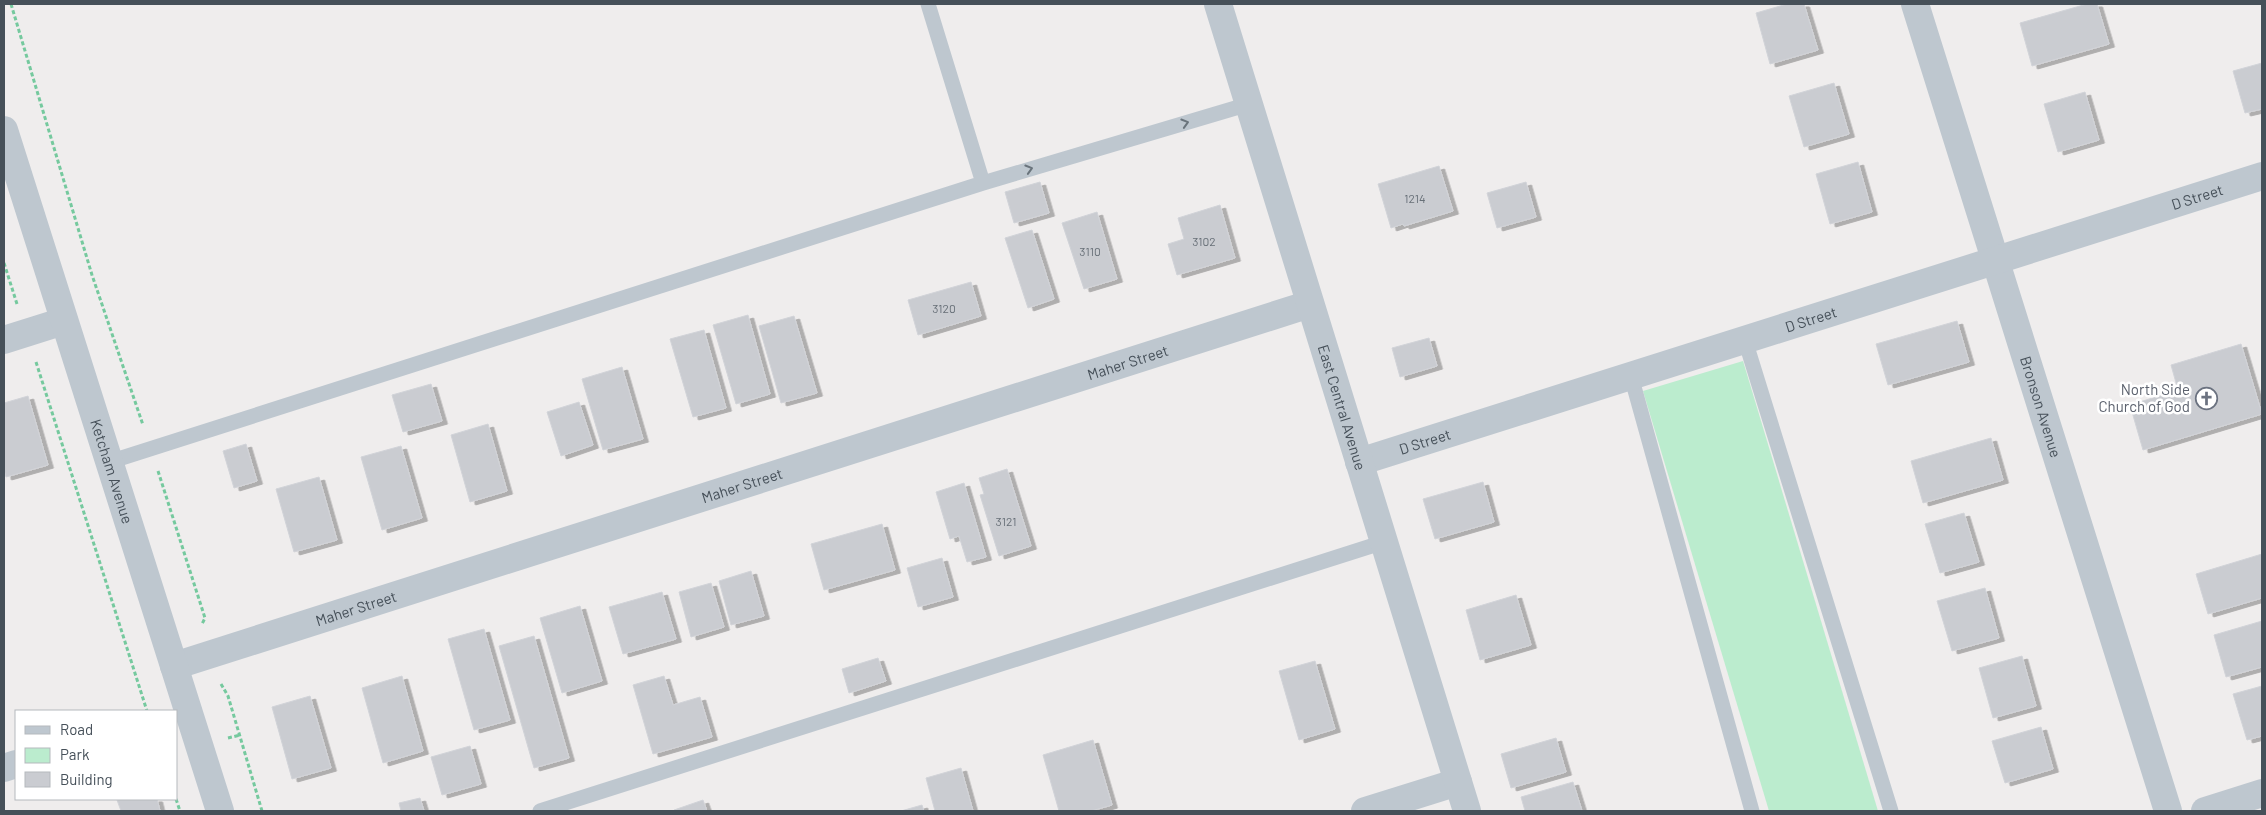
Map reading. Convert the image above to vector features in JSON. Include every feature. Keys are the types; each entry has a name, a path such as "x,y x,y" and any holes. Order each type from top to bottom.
{"street":[{"name":"East Central Avenue","path":"1218,4 1467,811"},
{"name":"Bronson Avenue","path":"1915,4 2168,811"},
{"name":"Ketcham Avenue","path":"4,130 174,666 182,711 220,811"},
{"name":"D Street","path":"1359,462 2262,176"},
{"name":"Maher Street","path":"174,666 1310,304"},
{"path":"15,336 64,321"},
{"path":"1366,811 1458,782"},
{"path":"2206,811 2262,793"}],"lane":[{"path":"928,4 983,183"},
{"path":"109,462 983,183 1249,104"},
{"path":"1745,340 1891,811"},
{"path":"1631,376 1752,811"},
{"path":"540,811 1384,542"}],"path":[{"path":"11,4 92,275 151,449 205,618 200,630"},
{"path":"4,263 15,336 147,710"}],"green space":[{"path":"1743,361 1878,811 1769,811 1643,391"}],"building":[{"path":"1787,4 1804,4 1818,50 1770,64 1756,13"},
{"path":"2087,4 2097,4 2109,44 2032,66 2020,23"},
{"path":"2262,63 2262,109 2245,113 2233,71"},
{"path":"1834,83 1849,134 1804,147 1789,96"},
{"path":"2085,92 2099,140 2058,152 2044,104"},
{"path":"1858,162 1872,212 1830,224 1816,174"},
{"path":"1439,166 1453,211 1404,226 1403,224 1391,228 1378,184"},
{"path":"1040,182 1049,213 1014,223 1005,192"},
{"path":"1526,182 1536,217 1497,228 1487,193"},
{"path":"1220,205 1235,258 1177,275 1168,244 1184,239 1178,218"},
{"path":"1097,212 1117,279 1084,289 1062,223"},
{"path":"1032,230 1054,299 1028,308 1005,238"},
{"path":"971,282 981,316 918,335 908,300"},
{"path":"748,315 770,394 736,404 713,325"},
{"path":"794,316 817,393 781,403 759,326"},
{"path":"1957,321 1969,362 1888,385 1876,344"},
{"path":"704,330 726,408 693,417 670,339"},
{"path":"1429,338 1437,366 1400,377 1392,348"},
{"name":"North Side Church of God","path":"2241,344 2262,414 2143,450 2130,405 2178,390 2171,365"},
{"path":"622,367 643,439 603,450 582,379"},
{"path":"431,384 442,421 403,432 392,395"},
{"path":"28,396 48,465 6,477 4,469 4,403"},
{"path":"579,402 593,445 561,456 547,412"},
{"path":"488,424 507,491 470,502 451,435"},
{"path":"1991,438 2003,480 1923,503 1911,461"},
{"path":"246,444 257,481 234,488 223,451"},
{"path":"401,446 422,518 382,530 361,457"},
{"path":"1007,469 1031,546 999,556 980,495 984,494 979,478"},
{"path":"319,477 337,540 294,552 276,489"},
{"path":"1483,482 1494,522 1435,539 1423,499"},
{"path":"964,483 986,557 967,562 959,536 950,539 936,492"},
{"path":"1964,513 1979,562 1940,573 1925,524"},
{"path":"882,524 895,570 824,590 811,544"},
{"path":"2262,554 2262,598 2208,614 2196,574"},
{"path":"942,558 953,597 918,607 907,568"},
{"path":"751,571 764,616 731,625 719,581"},
{"path":"711,583 724,627 691,637 679,592"},
{"path":"1985,588 1999,638 1952,651 1937,601"},
{"path":"662,592 676,639 623,654 609,607"},
{"path":"1516,595 1531,645 1480,660 1466,610"},
{"path":"580,606 602,681 562,693 540,618"},
{"path":"2262,621 2262,667 2226,677 2214,635"},
{"path":"484,629 510,720 474,730 448,639"},
{"path":"534,636 569,758 534,768 499,646"},
{"path":"2022,656 2036,706 1993,718 1979,668"},
{"path":"878,658 886,681 849,693 842,669"},
{"path":"1315,661 1335,729 1299,740 1279,671"},
{"path":"402,676 423,751 383,763 362,688"},
{"path":"664,676 673,705 700,697 712,737 653,754 633,685"},
{"path":"2262,686 2262,736 2247,740 2233,694"},
{"path":"310,696 331,768 292,779 272,707"},
{"path":"2041,727 2053,769 2005,783 1992,741"},
{"path":"1556,738 1566,772 1511,788 1501,754"},
{"path":"1093,740 1112,805 1091,811 1059,811 1043,755"},
{"path":"470,746 481,784 442,795 431,757"},
{"path":"961,768 973,811 935,811 926,778"},
{"path":"1573,782 1582,811 1525,811 1521,797"},
{"path":"420,798 424,811 401,811 399,803"},
{"path":"117,800 157,800 160,811 121,811"},
{"path":"703,800 707,811 674,810"},
{"path":"922,805 924,811 901,811"}],"place":[{"name":"North Side Church of God","path":"2206,398"}]}
